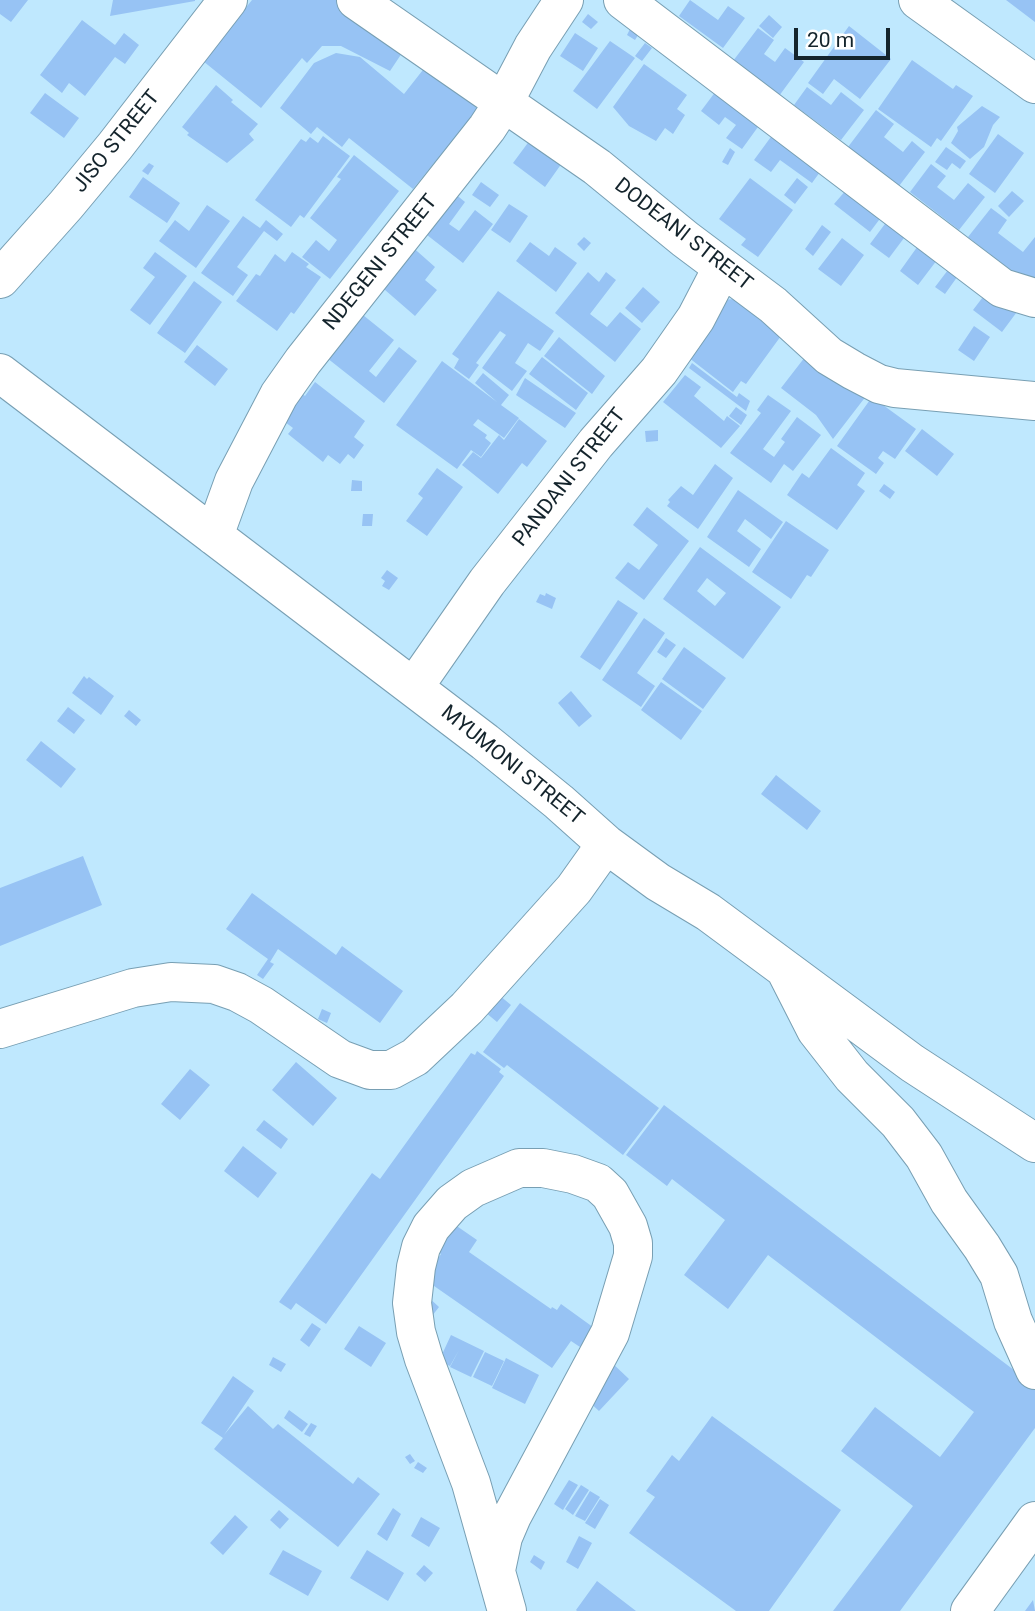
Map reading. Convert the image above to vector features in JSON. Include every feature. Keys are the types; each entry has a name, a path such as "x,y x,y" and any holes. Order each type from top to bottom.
{"street":[{"name":"JISO STREET","path":"0,279 115,146 228,0"},
{"name":"DODEANI STREET","path":"356,0 597,167 655,216 773,305 829,356 879,384 911,390 1035,401"},
{"name":"NDEGENI STREET","path":"214,536 234,481 279,395 328,328 456,170 504,102 533,47 564,0"},
{"path":"623,0 1002,288 1035,298"},
{"path":"918,0 1035,84"},
{"name":"PANDANI STREET","path":"414,687 487,582 596,443 659,371 696,318 722,268"},
{"name":"MYUMONI STREET","path":"0,373 414,687 559,802 606,844 659,882 708,912 912,1063 1035,1143"},
{"path":"0,1029 133,988 171,982 215,984 261,1005 340,1059 370,1070 391,1070 415,1057 467,1009 574,889 606,844"},
{"path":"785,968 816,1030 852,1076 898,1122 924,1156 949,1200 982,1247 999,1275 1013,1321 1035,1370"},
{"path":"496,1570 503,1537 512,1516 610,1333 633,1256 633,1242 628,1226 610,1194 598,1183 573,1174 543,1168 519,1168 473,1188 452,1203 431,1227 421,1247 412,1303 416,1332 424,1359 471,1483 507,1611"},
{"path":"970,1611 1035,1521"}],"building":[{"path":"0,0 28,0 11,22 0,14"},
{"path":"113,0 195,0 195,1 110,16"},
{"path":"252,0 349,0 406,47 390,71 341,46 322,46 307,63 302,58 261,108 203,61"},
{"path":"690,0 718,20 728,6 745,18 723,48 679,16"},
{"path":"1006,0 1035,0 1035,22"},
{"path":"588,14 598,22 591,29 582,22"},
{"path":"769,15 782,27 773,38 759,26"},
{"path":"82,20 115,45 124,33 139,45 125,64 115,57 85,96 69,83 62,93 40,75"},
{"path":"849,26 891,59 860,99 834,79 823,94 808,83"},
{"path":"631,27 640,32 635,40 627,35"},
{"path":"758,28 774,40 764,54 775,62 785,48 804,62 779,96 733,61"},
{"path":"575,33 598,48 583,71 560,56"},
{"path":"610,41 635,58 597,109 573,91"},
{"path":"645,43 652,48 642,61 635,56"},
{"path":"336,53 360,57 404,94 426,66 478,109 413,189 349,138 342,147 317,127 311,134 280,108 314,63"},
{"path":"912,60 953,89 956,85 973,96 941,141 937,138 931,147 878,109"},
{"path":"644,64 687,95 677,109 685,115 673,134 665,128 656,141 629,126 613,107"},
{"path":"216,85 233,100 231,102 258,124 249,134 254,140 227,163 187,135 189,133 182,127"},
{"path":"719,87 763,120 742,149 726,138 736,125 725,117 719,125 701,111"},
{"path":"807,87 831,105 841,92 864,110 841,140 794,105"},
{"path":"45,93 79,118 64,138 30,113"},
{"path":"982,106 1000,117 993,125 984,147 970,159 951,143 958,131 957,127"},
{"path":"876,110 894,124 884,137 903,152 912,141 925,152 899,186 848,147"},
{"path":"776,130 825,165 812,183 780,160 771,172 754,160"},
{"path":"998,134 1024,153 995,193 969,174"},
{"path":"323,136 350,156 304,218 300,215 291,227 255,200 301,139 306,142 310,137 318,143"},
{"path":"530,140 562,163 545,187 513,163"},
{"path":"946,147 966,161 960,169 952,163 947,170 935,162"},
{"path":"730,148 735,152 728,165 722,162"},
{"path":"354,155 399,191 330,279 302,257 316,240 329,251 337,240 310,218 341,179 337,177"},
{"path":"149,163 154,166 148,175 142,171"},
{"path":"931,164 946,176 937,187 954,200 968,183 985,197 959,230 910,192"},
{"path":"143,177 180,203 167,223 129,197"},
{"path":"750,178 793,210 758,257 741,245 746,239 719,219"},
{"path":"797,178 808,187 795,204 784,195"},
{"path":"481,182 499,195 490,207 472,195"},
{"path":"448,188 465,202 449,224 459,231 475,210 493,224 463,263 418,228"},
{"path":"847,189 882,216 870,232 834,204"},
{"path":"1012,191 1024,201 1009,217 998,206"},
{"path":"902,201 953,239 918,285 900,271 920,243 907,234 889,258 870,244"},
{"path":"509,204 528,216 510,243 491,230"},
{"path":"207,205 230,221 196,268 159,241 175,220 189,231"},
{"path":"991,208 1007,220 998,233 1023,252 1035,237 1035,281 1031,286 968,237"},
{"path":"243,216 260,228 266,220 283,234 277,241 264,231 237,267 248,275 233,296 201,273"},
{"path":"822,225 831,232 813,256 805,249"},
{"path":"584,237 591,243 584,251 577,244"},
{"path":"842,238 864,255 841,286 818,269"},
{"path":"530,242 549,256 555,247 577,263 556,292 516,261"},
{"path":"409,244 435,267 425,280 437,290 415,316 377,283"},
{"path":"155,252 187,276 150,325 130,310 155,277 143,268"},
{"path":"292,252 309,264 306,267 321,277 294,314 291,312 277,331 236,301 256,274 260,276 275,254 285,262"},
{"path":"951,266 1028,297 1002,332 973,310 986,293 960,273 945,294 935,287"},
{"path":"588,272 599,282 606,272 616,280 590,314 607,327 620,312 641,329 615,362 555,313"},
{"path":"194,281 222,302 185,353 157,333"},
{"path":"643,287 660,302 642,323 625,308"},
{"path":"498,291 554,331 540,351 528,343 515,363 527,371 512,391 482,368 506,335 500,331 476,363 479,365 469,379 454,368 459,359 452,354"},
{"path":"751,298 786,329 746,384 741,381 733,392 684,354 720,300"},
{"path":"363,315 394,340 369,371 376,377 399,347 417,361 384,403 327,358"},
{"path":"974,326 990,337 974,361 958,350"},
{"path":"559,337 605,376 592,394 544,356"},
{"path":"197,345 228,369 215,386 184,362"},
{"path":"542,357 588,393 576,410 529,374"},
{"path":"805,357 870,391 833,439 816,415 781,388"},
{"path":"442,361 497,402 475,383 483,373 509,395 501,405 519,418 504,438 478,419 473,425 487,435 485,438 491,443 481,457 471,450 457,469 396,425"},
{"path":"692,363 737,397 739,393 750,401 746,411 689,368"},
{"path":"685,375 701,387 694,396 724,421 727,416 740,426 721,448 663,402"},
{"path":"525,378 576,413 565,428 516,395"},
{"path":"315,382 365,421 354,437 364,445 354,459 348,454 340,464 328,455 323,462 288,434 293,428 277,416 297,390 305,396"},
{"path":"768,395 791,411 763,449 774,457 785,442 781,439 797,417 821,435 793,471 784,464 771,483 730,453 761,413 757,410"},
{"path":"872,397 916,429 895,459 883,451 878,458 884,463 876,474 837,446"},
{"path":"736,407 747,415 741,425 729,416"},
{"path":"519,419 547,441 527,467 522,463 498,494 462,465 473,452 481,458 499,435 504,440"},
{"path":"922,429 954,454 937,476 905,451"},
{"path":"658,430 658,441 646,442 645,431"},
{"path":"831,448 865,473 857,485 865,491 837,530 787,495 802,473 809,478"},
{"path":"715,464 733,478 698,529 667,506 670,502 668,500 681,486 693,495"},
{"path":"437,468 463,487 427,536 406,521 423,498 418,494"},
{"path":"352,480 362,481 362,491 351,491"},
{"path":"884,484 895,492 890,499 879,491"},
{"path":"738,490 783,522 771,539 745,519 737,531 761,549 749,567 707,537"},
{"path":"647,507 689,541 644,600 615,578 628,562 639,570 658,545 633,525"},
{"path":"363,514 373,514 372,526 362,526"},
{"path":"786,521 829,550 811,577 807,575 791,599 752,572"},
{"path":"700,547 781,607 743,659 663,599","holes":["707,578 726,593 715,606 697,591"]},
{"path":"387,570 398,578 389,590 382,586 385,581 381,578"},
{"path":"546,593 556,598 552,609 536,602 540,594 545,596"},
{"path":"618,600 638,613 600,670 580,657"},
{"path":"644,618 665,633 637,673 655,686 641,707 602,680"},
{"path":"666,638 676,645 666,658 657,652"},
{"path":"684,647 726,678 703,709 662,679"},
{"path":"84,676 114,696 101,715 72,693"},
{"path":"661,682 702,711 681,740 641,710"},
{"path":"571,691 592,716 579,727 558,703"},
{"path":"68,707 85,720 74,734 57,721"},
{"path":"129,710 141,720 136,726 124,716"},
{"path":"41,741 76,769 61,788 26,760"},
{"path":"776,775 821,811 807,830 761,794"},
{"path":"83,856 102,905 0,946 0,888"},
{"path":"252,893 336,955 342,946 403,991 380,1023 278,949 270,962 274,964 263,979 257,975 268,959 226,929"},
{"path":"493,990 511,1005 497,1022 479,1007"},
{"path":"520,1003 659,1108 623,1155 507,1065 504,1068 483,1052"},
{"path":"322,1009 331,1013 327,1023 318,1019"},
{"path":"477,1051 501,1069 499,1072 504,1076 326,1324 296,1303 291,1310 279,1302 372,1173 380,1179 471,1053 475,1055"},
{"path":"296,1062 337,1098 313,1126 272,1090"},
{"path":"190,1069 210,1085 180,1120 161,1104"},
{"path":"664,1105 1035,1386 1035,1428 900,1611 833,1611 913,1506 841,1451 875,1407 940,1457 974,1412 768,1255 728,1309 684,1275 725,1220 672,1179 667,1186 626,1155"},
{"path":"264,1120 288,1139 281,1149 256,1130"},
{"path":"243,1146 277,1173 258,1198 224,1171"},
{"path":"448,1220 477,1240 469,1252 551,1309 552,1307 557,1310 561,1304 597,1330 583,1349 571,1341 552,1368 424,1279 441,1254 429,1246"},
{"path":"426,1295 439,1307 432,1316"},
{"path":"312,1323 321,1329 309,1347 300,1340"},
{"path":"359,1326 386,1343 371,1367 344,1349"},
{"path":"451,1335 484,1351 471,1377 450,1367 459,1350 450,1366 439,1361"},
{"path":"485,1352 504,1361 492,1386 473,1377"},
{"path":"273,1357 286,1364 281,1372 269,1365"},
{"path":"506,1358 539,1375 525,1404 492,1388"},
{"path":"610,1361 629,1379 599,1411 586,1399"},
{"path":"233,1376 254,1391 224,1435 248,1406 273,1429 278,1424 353,1484 358,1477 380,1494 338,1547 214,1449 223,1438 201,1423"},
{"path":"289,1410 308,1424 302,1432 284,1418"},
{"path":"712,1416 841,1510 769,1611 736,1611 629,1533 655,1497 646,1491 672,1455 679,1461"},
{"path":"311,1423 317,1426 310,1437 304,1434"},
{"path":"410,1454 415,1461 410,1464 405,1457"},
{"path":"418,1462 427,1468 423,1473 414,1468"},
{"path":"569,1480 578,1485 563,1510 554,1504"},
{"path":"581,1485 589,1490 573,1515 565,1509"},
{"path":"590,1491 600,1497 585,1521 575,1516"},
{"path":"600,1499 609,1505 595,1529 585,1523"},
{"path":"393,1508 401,1514 387,1541 377,1534"},
{"path":"279,1510 289,1519 280,1529 270,1520"},
{"path":"235,1515 248,1527 223,1555 210,1543"},
{"path":"421,1517 440,1528 429,1547 411,1536"},
{"path":"579,1536 592,1543 578,1569 566,1562"},
{"path":"283,1550 322,1571 308,1596 269,1574"},
{"path":"367,1550 404,1573 388,1601 350,1578"},
{"path":"534,1555 545,1562 541,1570 530,1562"},
{"path":"424,1565 433,1573 425,1582 416,1574"},
{"path":"597,1581 636,1611 577,1611"},
{"path":"1033,1600 1035,1611 1025,1611"}]}
